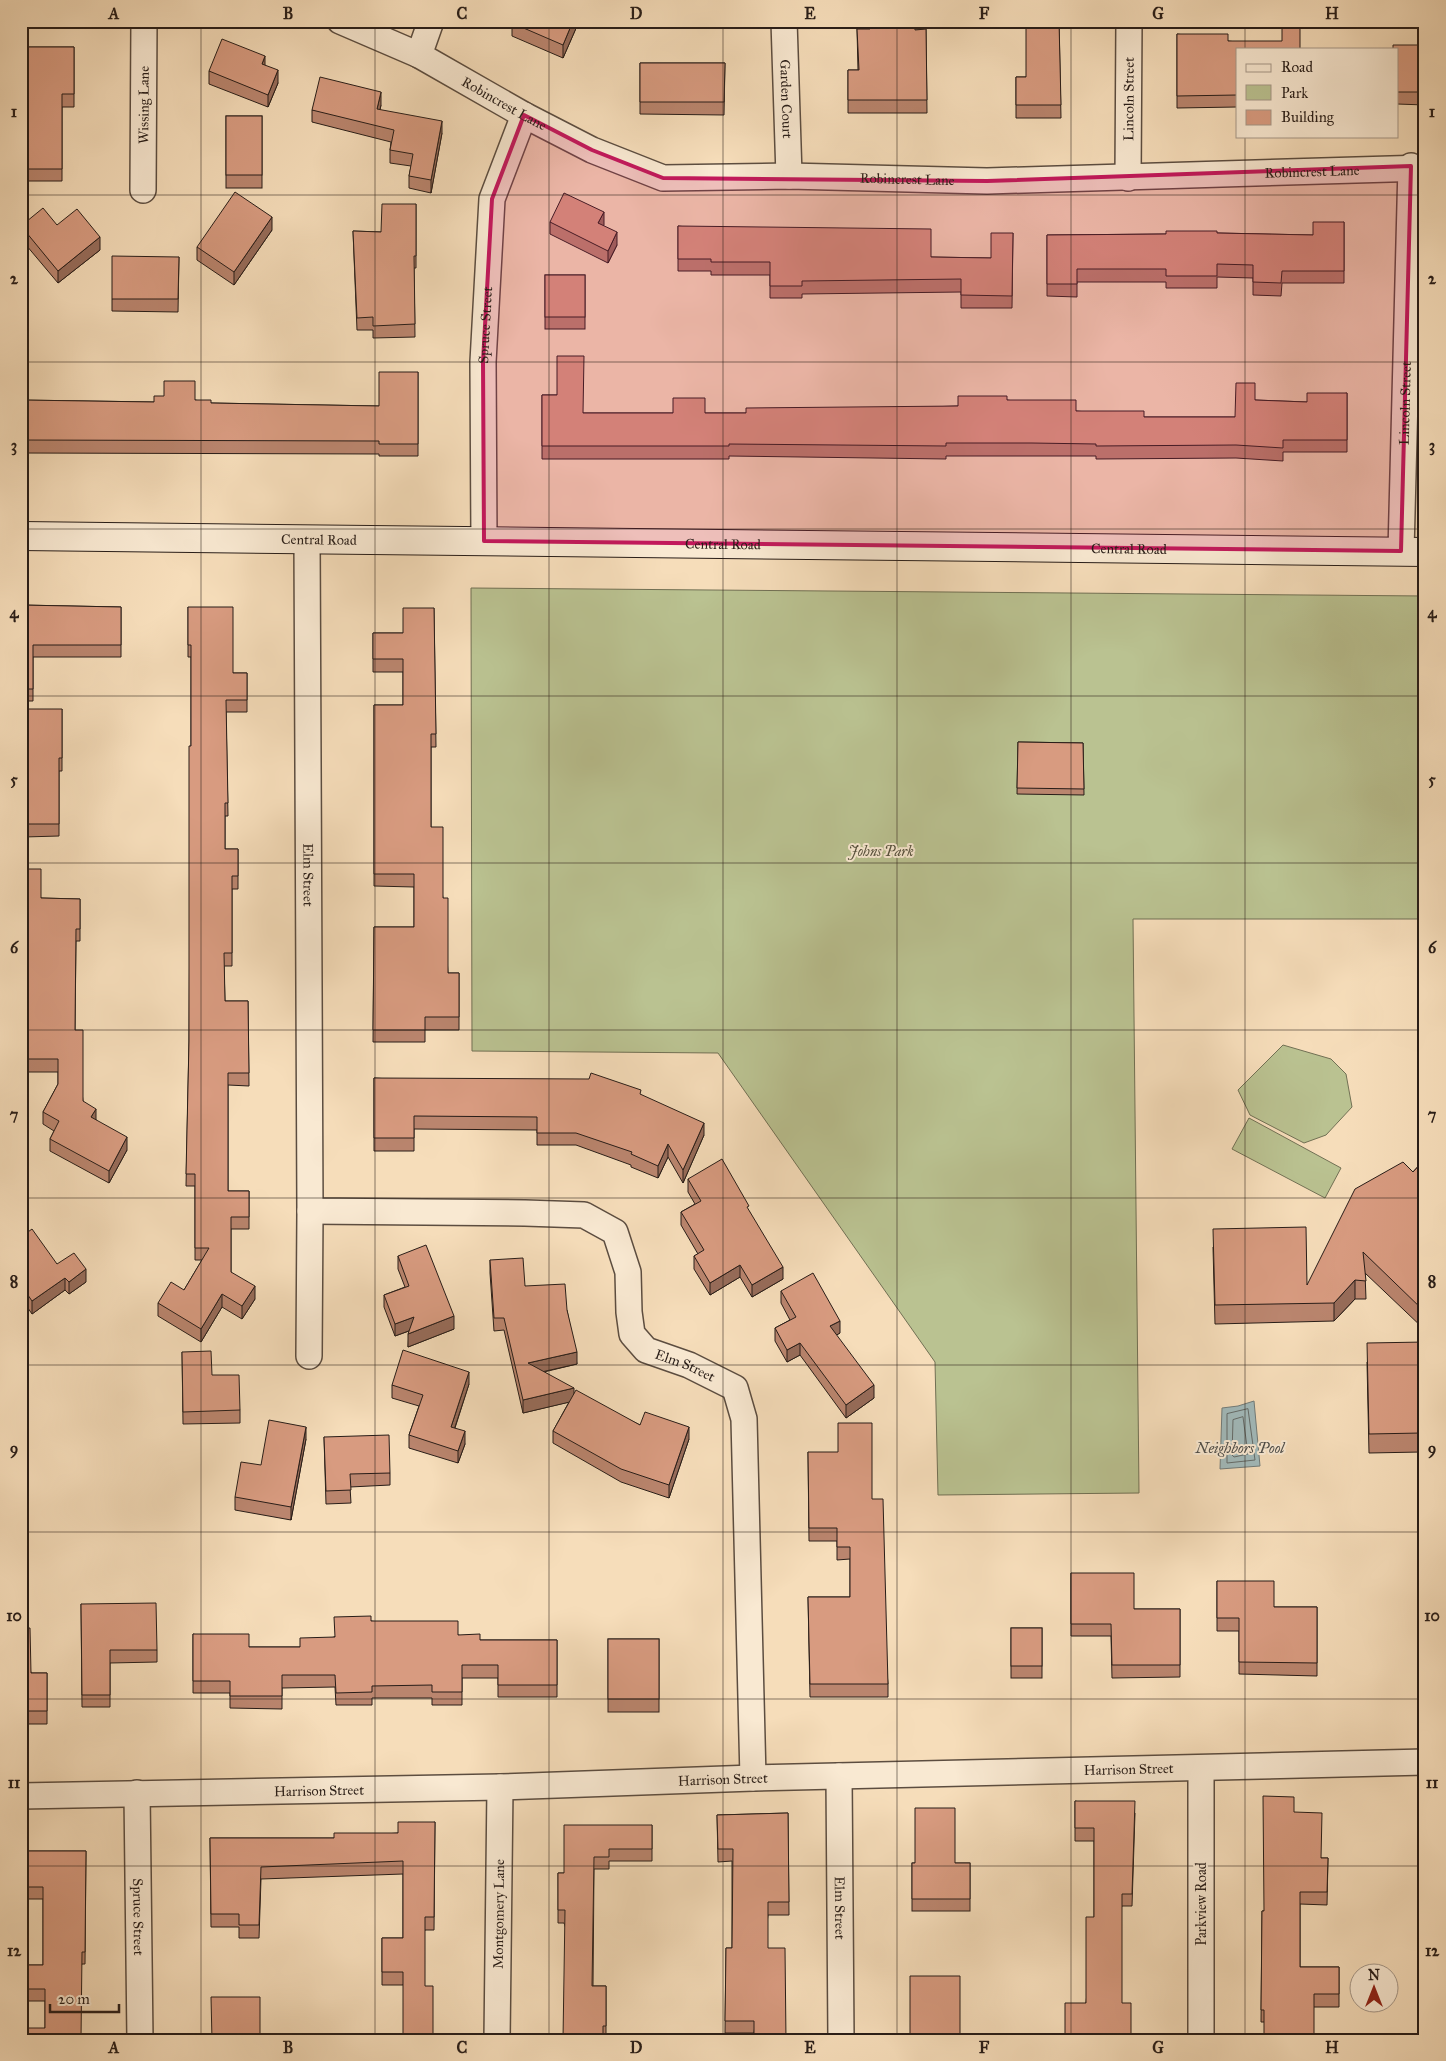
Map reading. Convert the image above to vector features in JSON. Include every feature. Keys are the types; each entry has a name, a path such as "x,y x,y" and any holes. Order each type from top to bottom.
{"main road":[{"name":"Central Road","path":"21,536 1413,552"}],"street":[{"name":"Wissing Lane","path":"143,190 144,21"},
{"name":"Robincrest Lane","path":"340,21 419,55 524,115 592,150 663,178 789,176 986,181 1128,178 1418,167"},
{"path":"419,55 431,21"},
{"name":"Garden Court","path":"784,21 789,176"},
{"name":"Lincoln Street","path":"1128,178 1129,21"},
{"name":"Spruce Street","path":"484,541 483,362 492,199 524,115"},
{"name":"Lincoln Street","path":"1413,552 1418,167"},
{"name":"Elm Street","path":"307,539 309,1356"},
{"name":"Elm Street","path":"310,1211 525,1213 584,1216 614,1232 628,1272 628,1312 632,1334 646,1350 688,1365 735,1388 744,1420 753,1778"},
{"name":"Harrison Street","path":"21,1796 500,1787 753,1778 1425,1762"},
{"name":"Parkview Road","path":"1201,1768 1201,2040"},
{"name":"Elm Street","path":"839,1776 841,2040"},
{"name":"Montgomery Lane","path":"497,2040 500,1787"},
{"name":"Spruce Street","path":"138,1793 140,2040"}],"highlighted area":[{"path":"524,115 592,150 663,178 987,181 1411,166 1401,551 484,541 483,362 492,199"}],"green space":[{"name":"Johns Park","path":"471,588 1425,596 1425,919 1133,919 1139,1493 938,1495 935,1362 718,1053 472,1051"},
{"path":"1283,1045 1331,1059 1346,1074 1352,1107 1326,1135 1304,1143 1250,1115 1238,1090"},
{"path":"1249,1118 1341,1168 1325,1198 1232,1149"}],"water":[{"name":"Neighbors Pool","path":"1254,1401 1260,1466 1220,1469 1222,1408"}],"building":[{"path":"513,21 573,21 563,45 512,23"},
{"path":"870,21 914,21 915,30 926,29 927,100 848,100 848,70 859,70 857,29 870,29"},
{"path":"1026,21 1059,21 1061,105 1016,105 1016,77 1026,77"},
{"path":"1282,28 1300,28 1300,48 1236,48 1236,95 1177,96 1177,34 1228,34 1228,41 1282,41"},
{"path":"222,39 265,56 262,64 278,70 268,95 209,71"},
{"path":"1393,45 1425,45 1425,92 1398,92 1398,48 1393,48"},
{"path":"21,47 74,47 74,94 62,94 62,169 24,169 24,94 21,94"},
{"path":"640,63 725,63 724,102 640,102"},
{"path":"320,77 381,92 377,109 442,121 431,180 409,176 413,154 390,150 394,130 312,110"},
{"path":"226,116 262,116 262,175 226,175"},
{"path":"235,192 272,217 234,272 197,247"},
{"path":"564,193 604,212 598,223 617,232 608,251 550,222"},
{"path":"382,204 416,204 416,256 414,256 415,324 373,326 373,317 357,318 353,231 381,232"},
{"path":"43,208 57,225 77,209 100,237 58,271 21,226"},
{"path":"1313,222 1344,222 1344,271 1282,271 1281,283 1253,282 1253,265 1217,264 1217,276 1166,276 1166,269 1077,269 1077,284 1047,284 1047,235 1166,234 1166,231 1217,231 1217,233 1313,235"},
{"path":"678,226 931,229 931,257 991,258 991,233 1013,233 1012,296 961,295 961,279 802,281 802,286 770,286 770,262 711,262 711,259 678,259"},
{"path":"112,256 179,257 178,299 112,299"},
{"path":"545,275 585,275 585,317 545,317"},
{"path":"557,356 584,356 583,413 673,413 673,398 705,398 705,413 746,413 746,408 958,406 958,396 1007,396 1007,400 1076,400 1076,411 1144,411 1144,417 1235,417 1236,383 1255,383 1255,400 1307,402 1307,393 1347,393 1347,440 1283,440 1283,448 1236,445 1096,446 1096,444 1032,443 946,443 946,446 729,444 729,446 542,446 542,395 557,395"},
{"path":"379,372 418,372 418,444 379,444 379,441 21,440 21,400 154,402 154,396 164,396 164,381 195,381 195,400 211,400 211,403 379,406"},
{"path":"21,605 121,607 121,645 33,645 33,689 21,689"},
{"path":"188,607 233,607 233,673 247,673 247,700 226,700 228,803 225,803 225,849 238,849 238,876 232,876 232,953 224,953 225,1001 248,1001 249,1073 228,1073 228,1191 249,1191 249,1217 231,1217 231,1272 255,1286 242,1306 222,1294 201,1329 158,1303 171,1282 184,1290 209,1248 195,1248 195,1174 186,1174 189,1041 189,746 191,746 191,645 188,645"},
{"path":"403,608 434,608 436,734 431,734 431,827 443,827 443,898 448,898 448,973 459,973 459,1017 425,1017 425,1030 373,1030 374,927 414,927 414,874 374,874 374,705 403,705 403,659 373,659 373,633 403,633"},
{"path":"24,709 62,709 62,758 59,758 59,824 24,824 24,869 41,869 41,898 80,899 80,929 76,929 75,1030 83,1030 83,1101 96,1109 91,1117 127,1137 109,1171 50,1139 59,1121 43,1112 58,1084 58,1059 21,1059 21,773 24,773"},
{"path":"1018,742 1083,743 1084,789 1017,788"},
{"path":"591,1073 641,1090 640,1094 704,1123 683,1170 668,1144 658,1166 631,1154 632,1152 576,1133 537,1133 537,1117 414,1116 414,1138 374,1138 374,1078 589,1079"},
{"path":"722,1159 749,1206 747,1207 783,1267 752,1285 740,1265 710,1283 694,1256 704,1250 681,1212 701,1201 688,1179"},
{"path":"1425,1159 1425,1312 1363,1252 1366,1281 1355,1280 1334,1303 1215,1305 1213,1229 1306,1227 1307,1285 1355,1189 1403,1162 1413,1172"},
{"path":"32,1229 57,1264 74,1253 86,1269 69,1282 65,1278 32,1301 21,1285 21,1237"},
{"path":"426,1245 454,1316 408,1334 414,1317 395,1324 384,1295 409,1286 398,1256"},
{"path":"523,1258 525,1286 565,1284 567,1310 577,1352 528,1363 574,1388 523,1400 504,1318 494,1318 490,1260"},
{"path":"813,1273 840,1321 830,1326 874,1385 846,1405 800,1343 787,1350 775,1328 796,1317 781,1291"},
{"path":"1425,1342 1425,1437 1421,1433 1369,1434 1367,1343"},
{"path":"403,1350 469,1372 451,1427 465,1431 458,1451 409,1435 423,1395 392,1385"},
{"path":"211,1351 212,1375 239,1375 240,1410 183,1412 182,1352"},
{"path":"576,1390 640,1425 645,1412 689,1427 669,1485 621,1469 553,1431"},
{"path":"269,1420 306,1427 291,1507 235,1497 241,1462 261,1465"},
{"path":"838,1423 872,1423 872,1499 883,1499 888,1684 810,1684 808,1597 850,1597 850,1547 837,1547 837,1528 809,1528 808,1452 838,1452"},
{"path":"389,1435 390,1473 350,1474 351,1490 326,1491 324,1437"},
{"path":"1071,1573 1134,1573 1134,1609 1180,1609 1180,1665 1112,1665 1111,1624 1071,1624"},
{"path":"1217,1581 1274,1581 1274,1607 1317,1607 1317,1663 1239,1662 1239,1618 1217,1618"},
{"path":"156,1603 157,1650 110,1650 110,1695 82,1695 81,1604"},
{"path":"371,1616 371,1621 458,1621 458,1635 480,1634 480,1640 557,1640 557,1685 498,1685 498,1665 462,1665 462,1692 432,1692 432,1685 372,1686 372,1692 336,1693 335,1675 282,1675 282,1696 230,1696 230,1681 193,1681 193,1634 249,1634 249,1647 300,1647 300,1638 335,1637 334,1617"},
{"path":"21,1628 30,1628 31,1673 47,1673 47,1711 21,1711"},
{"path":"1011,1628 1042,1628 1042,1666 1011,1666"},
{"path":"608,1639 659,1639 659,1699 608,1699"},
{"path":"1263,1796 1294,1797 1294,1812 1322,1813 1321,1858 1328,1858 1327,1892 1300,1892 1300,1967 1339,1967 1339,1994 1314,1994 1314,2040 1264,2040 1264,2010 1261,2010 1262,1911 1264,1911"},
{"path":"1075,1801 1135,1801 1132,1894 1122,1894 1122,2003 1131,2003 1131,2040 1065,2040 1065,2003 1086,2003 1086,1917 1094,1917 1094,1828 1075,1828"},
{"path":"915,1808 955,1808 955,1863 970,1863 970,1899 912,1899 912,1863 915,1863"},
{"path":"788,1813 789,1902 768,1902 768,1948 785,1948 786,2040 754,2040 754,2021 725,2021 726,1948 732,1948 733,1849 718,1849 717,1815"},
{"path":"398,1822 435,1822 434,1917 425,1917 425,1986 433,1986 433,2040 403,2040 403,1972 382,1972 382,1938 403,1938 403,1861 261,1867 259,1925 239,1925 239,1914 211,1914 210,1838 334,1838 334,1833 398,1833"},
{"path":"564,1825 652,1825 652,1849 609,1849 609,1857 594,1857 592,1986 606,1986 606,2026 603,2026 603,2040 563,2040 565,1910 558,1910 558,1873 564,1873"},
{"path":"21,1851 86,1851 85,1952 82,1952 81,2040 21,2040 21,2028 45,2028 45,1989 28,1989 28,1965 43,1965 43,1887 21,1887"},
{"path":"910,1976 960,1976 960,2035 982,2035 982,2040 910,2040"},
{"path":"211,1997 260,1997 260,2040 212,2040"}]}
